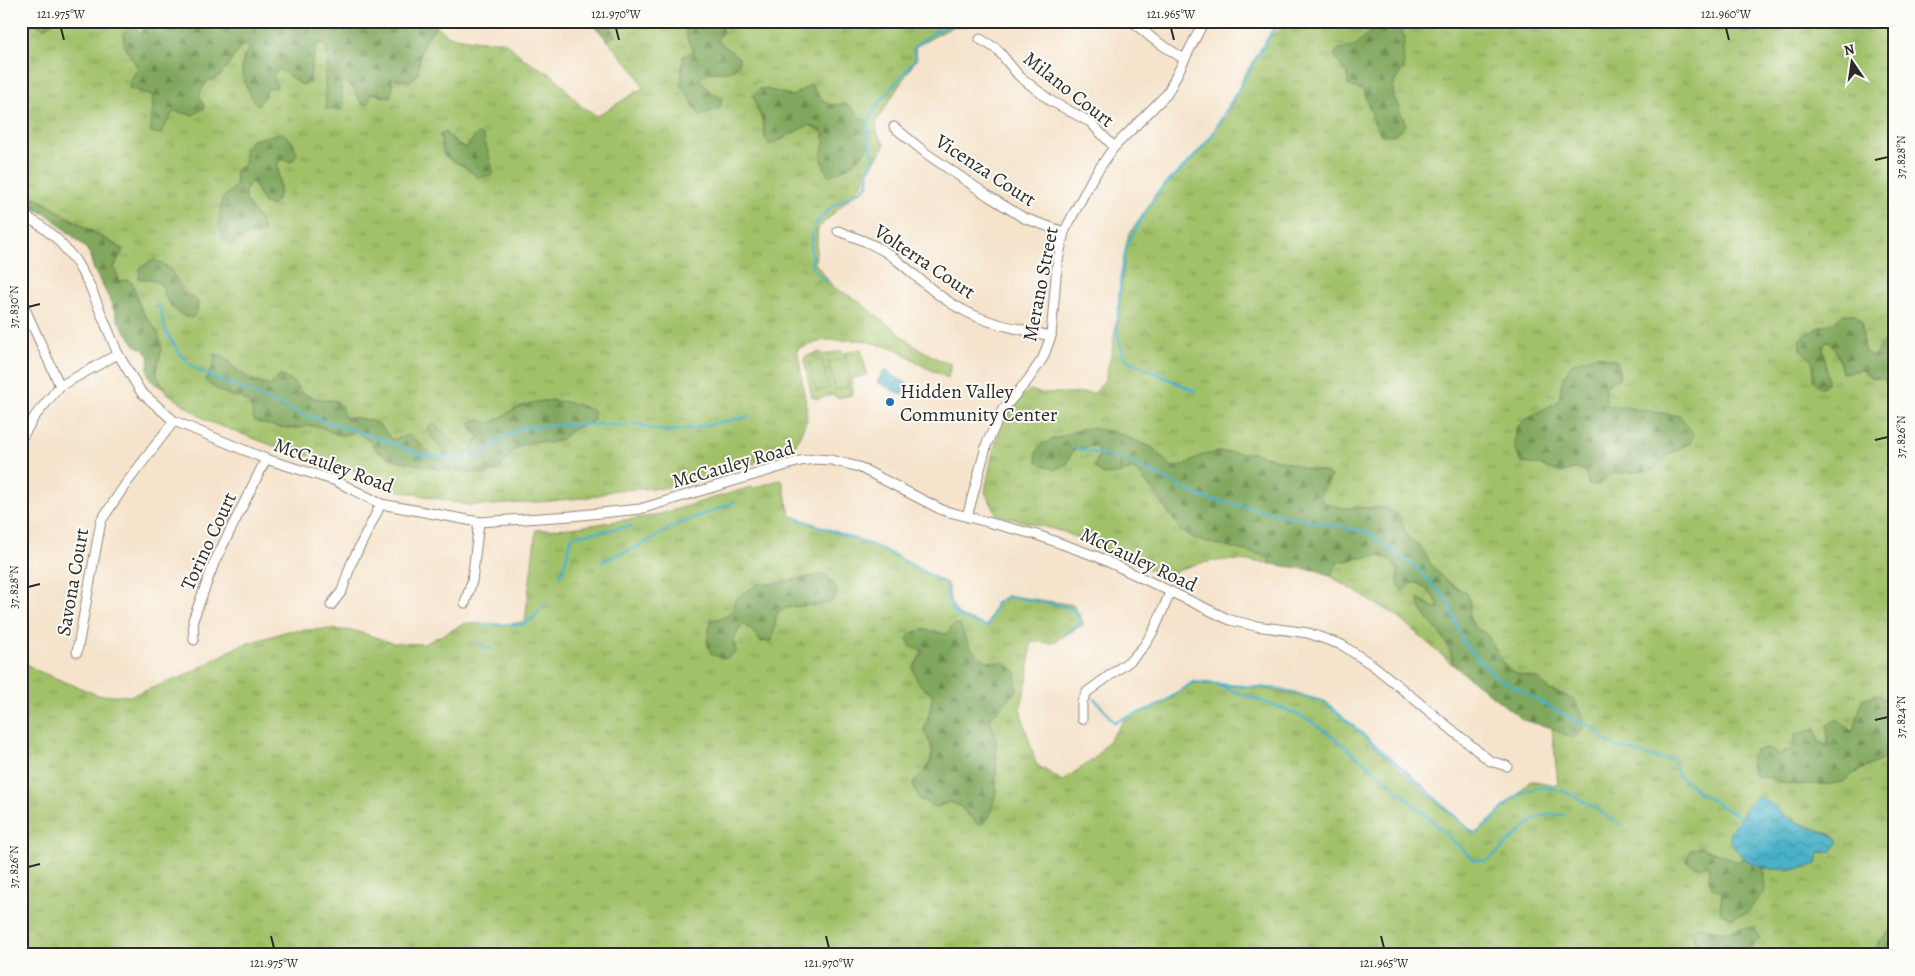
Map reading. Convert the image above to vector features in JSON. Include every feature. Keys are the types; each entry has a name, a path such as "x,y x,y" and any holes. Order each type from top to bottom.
{"street":[{"path":"1132,21 1153,39 1184,60"},
{"name":"Merano Street","path":"967,517 987,443 1003,409 1028,380 1043,358 1051,336 1057,265 1064,232 1092,179 1114,147 1167,94 1204,21"},
{"name":"Milano Court","path":"980,40 997,49 1018,76 1050,101 1090,122 1114,147"},
{"name":"Vicenza Court","path":"894,127 927,154 1024,218 1064,232"},
{"name":"McCauley Road","path":"21,214 40,225 57,239 75,260 89,284 118,354 141,392 174,421 266,459 336,481 381,504 479,522 571,516 640,509 800,461 815,459 831,460 859,467 942,510 1037,535 1098,557 1230,620 1256,626 1308,633 1342,645 1374,666 1490,761 1507,766"},
{"name":"Volterra Court","path":"838,231 862,239 891,256 937,293 963,310 998,324 1051,336"},
{"path":"21,300 60,386"},
{"path":"21,439 35,416 60,386 118,354"},
{"name":"Savona Court","path":"77,652 101,522 125,485 174,421"},
{"name":"Torino Court","path":"194,640 192,620 214,564 266,459"},
{"path":"331,605 342,591 351,564 381,504"},
{"path":"465,603 472,581 479,522"},
{"path":"1082,720 1082,702 1088,692 1131,660 1144,646 1154,630 1170,593"}],"green space":[{"path":"21,21 54,21 44,28 34,23 24,35 21,34"},
{"path":"54,21 146,21 141,34 124,45 138,68 130,82 152,95 154,108 150,123 167,122 174,111 193,115 199,95 206,82 220,76 242,45 252,44 264,98 273,75 280,69 290,77 310,82 311,67 317,43 325,45 326,51 325,92 343,103 339,80 352,86 362,104 368,104 371,92 384,97 393,90 392,78 418,74 423,48 428,37 437,26 449,36 481,41 504,41 524,59 554,76 581,106 597,116 643,88 637,74 607,40 615,36 608,21 702,21 697,22 688,41 695,51 683,56 681,86 688,93 694,106 709,91 698,79 709,72 729,72 739,58 717,40 723,31 719,21 973,21 964,27 954,26 915,47 917,58 877,120 876,127 878,133 885,144 857,191 818,228 815,263 833,287 857,300 915,346 941,361 951,364 948,378 923,366 899,350 862,340 825,340 797,349 807,420 795,445 777,456 691,482 662,488 615,490 592,497 493,505 467,505 397,490 330,462 271,445 207,421 166,392 157,375 153,325 145,316 140,306 133,283 120,282 114,267 123,249 21,189 21,34 24,35 34,23 44,28","holes":["811,84 823,100 833,105 847,105 866,121 825,141 822,131 809,125 789,134 783,140 765,138 763,122 757,109 759,89 793,96","282,133 278,164 279,197 272,206 264,203 252,181 248,186 245,196 248,205 259,218 259,234 242,236 231,245 223,239 219,223 222,199 236,186 236,170 243,165 246,159 244,149 252,140","477,134 478,178 464,166 444,155 440,135 451,136 457,144 466,148","164,264 187,293 198,302 165,296 163,286 156,281","215,354 220,355 245,376 259,383 271,386 280,375 295,383 301,393 314,398 336,401 341,405 343,417 359,418 378,423 392,440 443,461 444,452 432,437 434,423 461,449 469,451 480,436 473,430 471,423 479,419 490,424 520,407 533,403 552,400 583,426 574,428 561,440 549,443 537,441 523,444 513,451 498,470 487,474 432,468 377,451 370,441 355,430 343,435 318,427 286,428 254,421 251,405 241,398 230,396 205,380 215,363"]},
{"path":"146,21 355,21 370,25 373,21 437,21 436,26 422,46 418,74 409,82 392,78 393,90 390,97 371,93 369,104 362,104 352,86 340,81 342,110 326,109 325,76 329,59 325,45 317,43 311,67 310,82 302,85 279,69 273,75 277,87 268,89 258,106 245,84 242,70 244,58 252,44 242,45 220,76 206,82 199,95 205,108 193,115 174,111 162,134 151,132 152,95 129,88 130,82 138,68 124,45 124,33 134,27 141,34"},
{"path":"590,21 608,21 615,36 607,40"},
{"path":"702,21 719,21 723,31 717,40 739,58 739,65 729,72 709,72 699,79 709,91 722,98 720,108 701,116 681,86 683,56 694,51 688,41 685,27"},
{"path":"1298,21 1894,21 1894,327 1874,357 1864,352 1862,322 1843,314 1835,323 1821,326 1808,355 1814,363 1813,380 1827,371 1823,347 1828,340 1838,355 1842,373 1862,370 1872,378 1880,378 1887,381 1891,393 1894,394 1894,708 1878,694 1862,699 1855,728 1850,732 1838,719 1829,746 1819,742 1780,754 1767,749 1753,752 1752,769 1755,776 1772,778 1788,785 1843,782 1852,774 1894,756 1894,932 1889,932 1879,941 1876,955 1717,955 1742,927 1719,931 1697,925 1691,932 1700,955 21,955 21,661 38,671 98,695 130,696 182,677 239,646 288,631 326,629 356,631 393,643 424,644 466,623 498,625 525,622 536,530 572,528 657,515 782,479 790,515 867,543 947,583 951,602 958,615 987,626 998,601 1012,596 1074,605 1084,624 1052,643 1031,642 1028,678 1020,709 1036,764 1062,781 1094,759 1127,717 1163,704 1193,683 1266,689 1325,701 1429,796 1468,829 1476,833 1509,804 1530,780 1555,785 1558,783 1552,728 1571,738 1566,695 1550,690 1537,678 1521,675 1510,670 1501,660 1487,634 1475,628 1469,617 1470,604 1467,593 1443,578 1432,566 1420,546 1407,537 1399,516 1386,508 1341,508 1326,503 1318,497 1331,477 1322,471 1309,470 1253,453 1219,452 1200,456 1183,466 1171,467 1153,448 1107,430 1067,435 1053,439 1067,464 1073,450 1097,445 1099,455 1119,474 1132,468 1142,477 1168,513 1212,542 1258,554 1268,558 1271,564 1230,560 1217,561 1178,570 1166,577 1064,532 997,515 985,492 993,451 1002,424 1016,402 1030,390 1040,393 1095,393 1105,380 1113,346 1128,236 1160,190 1197,153 1227,115 1244,76 1268,37","holes":["1399,26 1405,38 1403,49 1404,66 1394,83 1393,94 1405,125 1374,123 1369,103 1363,90 1348,86 1348,74 1334,55 1339,50 1352,47 1360,42 1369,32","1605,386 1606,405 1680,416 1690,443 1663,458 1654,470 1610,474 1600,485 1583,470 1575,469 1561,473 1543,466 1521,462 1527,418 1560,401","825,574 836,594 832,601 824,604 789,607 777,612 775,628 761,642 753,631 743,624 734,638 711,620 722,618 732,613 768,584","960,625 970,648 987,661 1005,662 1006,703 989,719 996,738 996,793 968,816 960,806 949,802 936,807 923,774 932,753 924,732 932,694 913,667 921,653 921,629 946,634","1766,800 1789,819 1830,834 1838,839 1828,853 1819,852 1817,856 1789,870 1763,868 1764,891 1720,912 1722,891 1709,881 1710,868 1706,865 1720,855 1738,862 1743,858 1730,842 1740,817 1747,807"]},
{"path":"1399,26 1405,38 1403,49 1404,67 1394,83 1393,94 1406,125 1394,135 1381,135 1363,90 1348,86 1348,74 1334,55 1339,49 1352,47 1360,42 1369,32"},
{"path":"811,84 817,94 829,104 851,107 866,121 871,137 865,151 855,162 828,176 822,158 825,141 822,131 809,125 770,144 765,138 763,122 753,96 759,89 765,89 793,96"},
{"path":"445,132 457,144 466,148 477,134 483,135 494,173 491,176 478,178 464,166 444,155 440,135"},
{"path":"282,133 292,142 297,155 291,162 280,159 277,170 280,186 277,199 272,206 264,203 252,181 245,192 247,201 260,220 264,230 259,234 243,236 231,245 223,239 219,223 222,199 236,186 236,170 243,165 246,159 244,149 252,140"},
{"path":"21,189 123,250 114,267 120,282 128,280 133,286 140,308 158,333 161,348 157,374 164,388 151,380 148,372 150,357 143,349 135,345 119,322 94,270 89,253 84,246 48,215 21,203"},
{"path":"155,260 173,274 188,296 198,302 197,312 192,318 183,316 173,308 158,282 139,279 140,268"},
{"path":"1843,314 1854,314 1862,322 1864,351 1874,357 1894,327 1894,394 1891,393 1887,381 1880,378 1872,378 1862,370 1842,373 1838,355 1828,340 1823,347 1828,382 1821,389 1813,381 1812,363 1809,357 1801,351 1800,339 1821,326 1835,322"},
{"path":"861,349 867,375 851,379 845,353"},
{"path":"841,351 845,353 853,390 851,395 837,398 833,395 817,399 812,397 804,359 806,356 820,352 824,355"},
{"path":"215,354 226,359 248,378 271,386 280,375 295,383 301,393 314,398 336,401 341,405 344,417 359,418 378,423 392,440 409,435 442,461 444,452 432,437 428,427 434,423 460,449 469,451 480,436 473,430 471,423 479,419 490,423 527,404 546,401 565,402 593,411 594,415 592,422 574,428 561,440 549,443 537,441 523,444 513,451 498,470 487,474 432,468 392,459 377,451 370,441 355,431 337,435 319,427 286,428 254,421 251,407 246,401 216,389 205,380 213,368"},
{"path":"1598,355 1617,361 1620,378 1605,386 1606,405 1680,416 1694,435 1690,443 1670,454 1654,470 1610,474 1600,485 1588,484 1585,470 1575,468 1561,473 1543,466 1521,462 1515,449 1516,428 1527,418 1559,401 1562,381 1572,363"},
{"path":"841,359 848,387 835,390 828,362"},
{"path":"822,360 829,388 816,391 809,363"},
{"path":"1093,428 1123,435 1153,448 1171,467 1183,466 1200,456 1219,452 1253,453 1309,470 1322,471 1331,476 1319,497 1326,503 1341,508 1386,508 1399,516 1407,537 1420,546 1432,566 1443,578 1467,593 1470,604 1469,618 1475,628 1487,634 1501,660 1510,670 1521,675 1537,678 1550,690 1574,700 1583,715 1583,727 1578,736 1571,738 1552,728 1523,720 1453,665 1451,651 1424,613 1418,598 1435,609 1439,606 1437,602 1432,594 1415,582 1402,591 1398,584 1398,570 1389,559 1378,555 1338,562 1330,576 1320,571 1271,564 1268,558 1258,554 1198,540 1181,531 1157,495 1132,468 1119,474 1103,475 1094,467 1099,455 1096,445 1073,450 1067,464 1054,470 1037,462 1036,453 1042,444 1081,429"},
{"path":"1378,555 1389,559 1398,570 1398,584 1402,590 1415,582 1426,589 1434,598 1439,606 1435,609 1424,601 1420,609 1445,642 1453,665 1398,617 1330,576 1338,562"},
{"path":"825,574 837,589 832,601 824,604 789,607 777,612 772,641 761,642 743,624 734,638 736,652 725,659 711,654 707,642 711,620 722,618 732,613 735,600 757,584 778,584"},
{"path":"954,624 960,625 964,636 978,656 988,661 1005,664 1016,672 1017,690 989,719 996,738 996,793 989,818 983,823 977,824 960,806 949,802 936,807 919,799 912,783 928,767 932,757 931,744 924,732 932,694 919,683 914,672 913,667 923,651 910,646 907,639 910,634 924,630 946,634"},
{"path":"1878,694 1894,708 1894,756 1852,774 1843,782 1832,784 1788,785 1772,778 1755,776 1752,763 1754,750 1767,749 1780,754 1792,749 1795,735 1816,729 1819,742 1828,746 1827,725 1838,719 1851,731 1855,728 1862,699"},
{"path":"1701,847 1738,862 1743,858 1763,868 1765,891 1747,913 1731,918 1720,912 1722,891 1713,888 1709,881 1710,868 1706,865 1695,867 1687,861 1690,850"},
{"path":"1697,925 1723,932 1755,928 1760,939 1749,949 1725,947 1717,955 1700,955 1691,931"},
{"path":"1889,932 1894,932 1894,955 1876,955 1879,941"}],"water":[{"path":"884,370 908,384 902,395 877,382"},
{"path":"1760,797 1790,819 1838,839 1838,843 1832,851 1819,852 1817,864 1809,867 1781,870 1771,869 1746,860 1730,842 1731,830 1752,801"}],"waterway":[{"path":"827,284 812,267 811,245 816,223 831,207 862,190 868,184 868,170 872,164 873,156 868,131 869,120 876,107 916,58 913,50 914,47 933,33 960,21"},
{"path":"1195,391 1125,358 1117,331 1121,275 1127,244 1157,193 1196,155 1212,135 1273,30 1296,21"},
{"path":"157,305 161,310 165,329 182,357 199,371 304,415 378,438 419,454 459,460 484,454 500,439 525,427 598,424 621,426 637,424 666,431 683,430 750,416"},
{"path":"1074,448 1126,460 1204,498 1369,533 1417,568 1447,600 1464,644 1495,676 1573,720 1594,727 1609,744 1657,759 1673,759 1679,776 1699,793 1740,817"},
{"path":"601,562 643,544 676,525 735,502"},
{"path":"795,518 874,546 896,556 945,584 949,604 955,613 984,626 988,626 996,603 1008,596 1072,608 1081,623 1064,634"},
{"path":"560,575 565,564 571,538 632,526"},
{"path":"478,624 523,625 534,617 545,603"},
{"path":"477,643 491,649"},
{"path":"1095,699 1114,722 1160,705 1193,682 1279,689 1292,692 1326,703 1400,766 1474,834 1488,824 1508,803 1521,793 1535,788 1562,791 1588,804 1614,821"},
{"path":"1219,686 1284,709 1307,719 1328,733 1388,781 1474,860 1485,861 1491,858 1536,818 1546,815 1564,815"}],"place":[{"name":"Hidden Valley Community Center","path":"890,402"}]}
